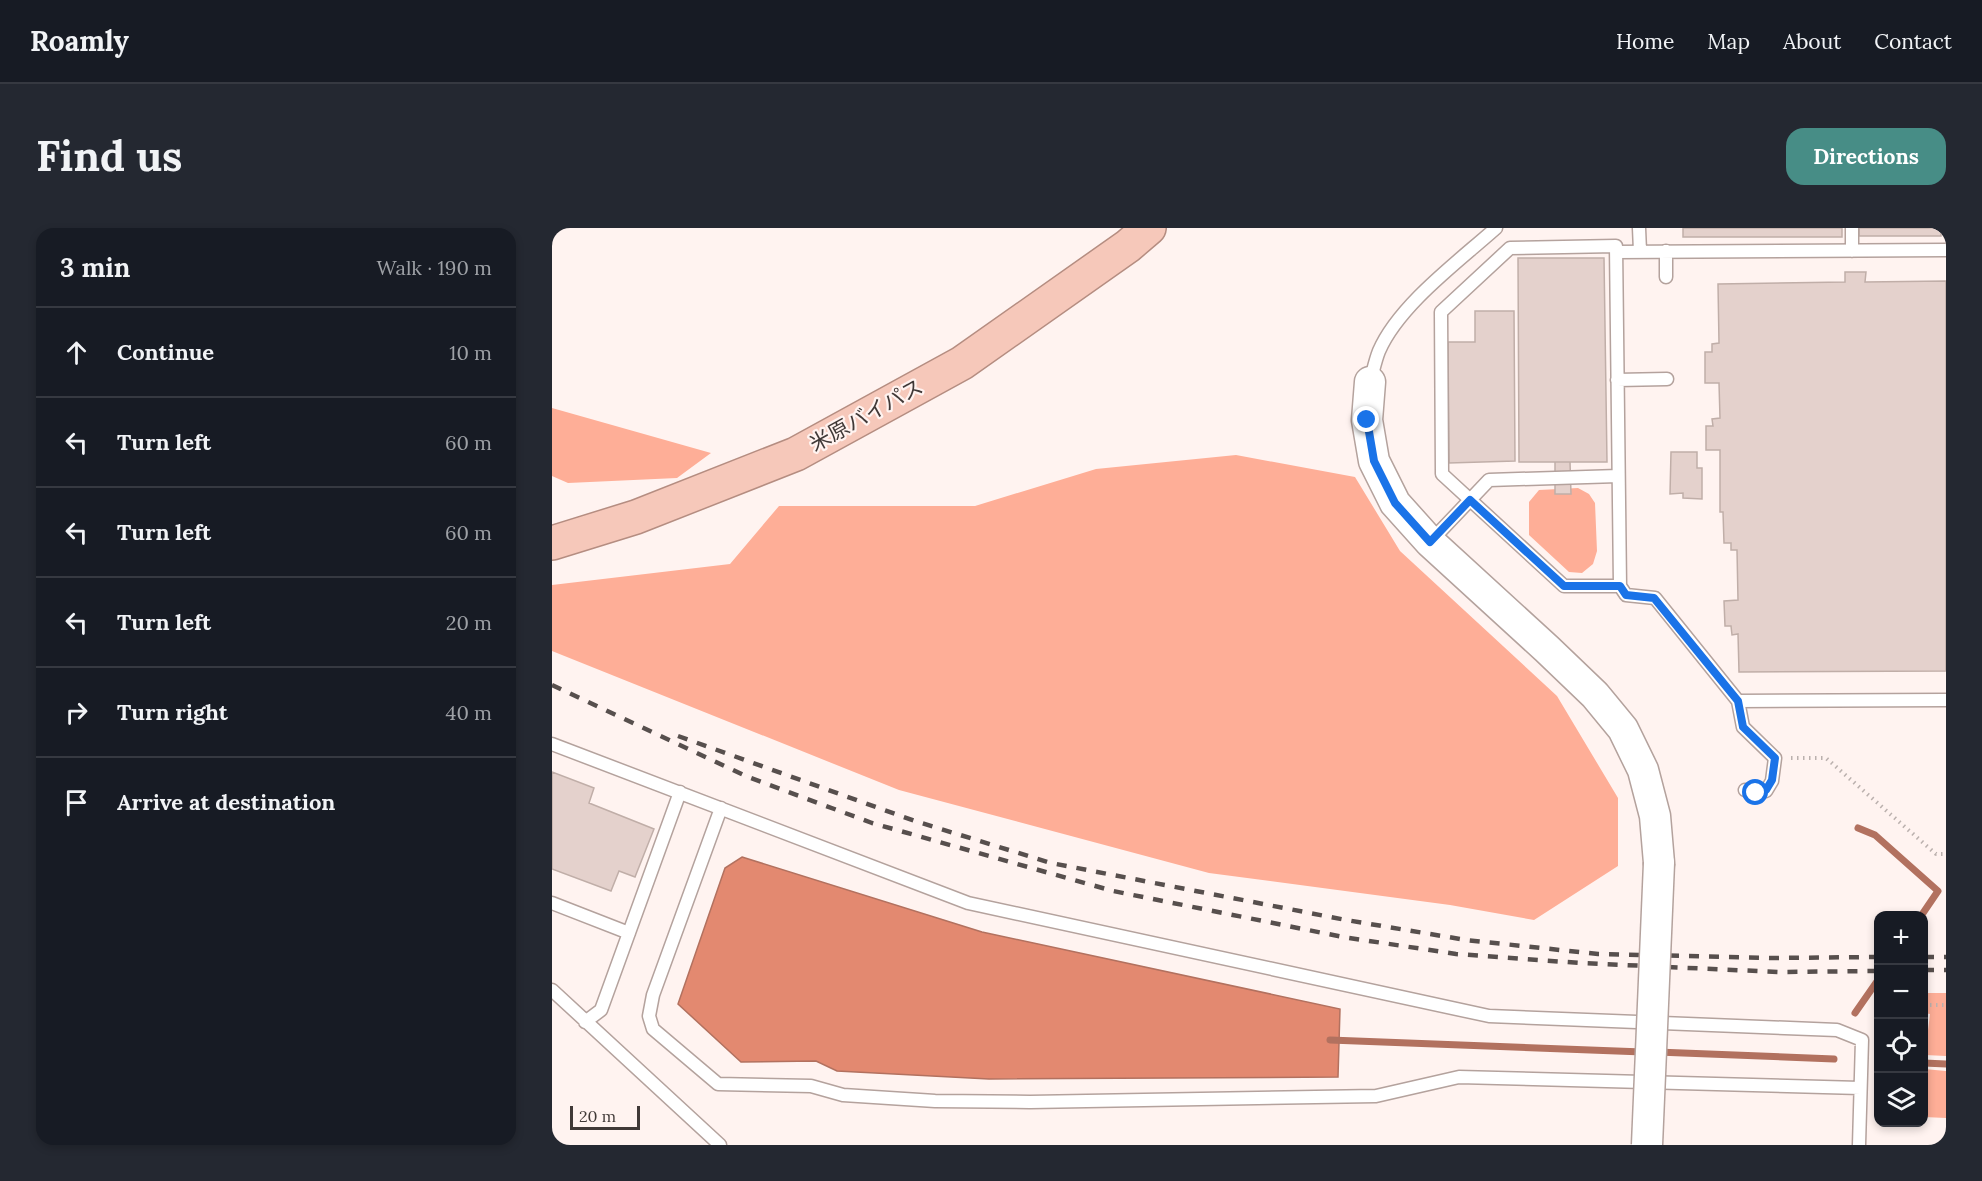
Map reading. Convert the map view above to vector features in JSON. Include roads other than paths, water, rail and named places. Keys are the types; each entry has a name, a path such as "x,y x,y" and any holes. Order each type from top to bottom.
{"highway":[{"name":"米原バイパス","path":"552,543 636,517 796,454 962,363 1128,246 1149,228"}],"street":[{"path":"1370,382 1367,420 1374,461 1395,503 1430,542 1595,695 1623,729 1643,770 1654,816 1659,863 1647,1145"}],"lane":[{"path":"1370,382 1379,351 1390,331 1432,284 1496,228"},
{"path":"1639,228 1640,251"},
{"path":"1852,228 1852,251"},
{"path":"1620,586 1564,586 1442,474 1441,312 1510,248 1616,246 1620,586 1626,595 1654,598 1738,701 1743,727 1775,758 1772,780 1766,790 1756,793 1745,790"},
{"path":"1616,252 1946,250"},
{"path":"1666,251 1666,277"},
{"path":"1617,380 1667,379"},
{"path":"1430,542 1489,480 1618,476"},
{"path":"1738,701 1946,700"},
{"path":"552,744 968,903 1489,1016 1837,1030 1862,1040 1858,1145"},
{"path":"585,1023 601,1010 680,792"},
{"path":"721,808 653,995 649,1016 653,1029 718,1084 811,1086 843,1095 935,1101 1030,1102 1376,1096 1459,1077 1860,1089"},
{"path":"552,903 629,933"},
{"path":"552,990 585,1023 720,1145"}],"waterway":[{"path":"1858,828 1875,835 1938,891 1924,911"},
{"path":"1855,1013 1874,986"},
{"path":"1330,1040 1643,1052"},
{"path":"1657,1052 1834,1059"},
{"path":"1928,1063 1946,1064"}],"railway":[{"path":"552,685 748,777 872,823 1113,891 1343,937 1456,954 1580,963 1778,972 1874,971"},
{"path":"678,736 915,821 1051,863 1346,920 1466,940 1598,954 1773,958 1874,957"},
{"path":"1928,957 1946,957"},
{"path":"1928,970 1946,970"}]}
